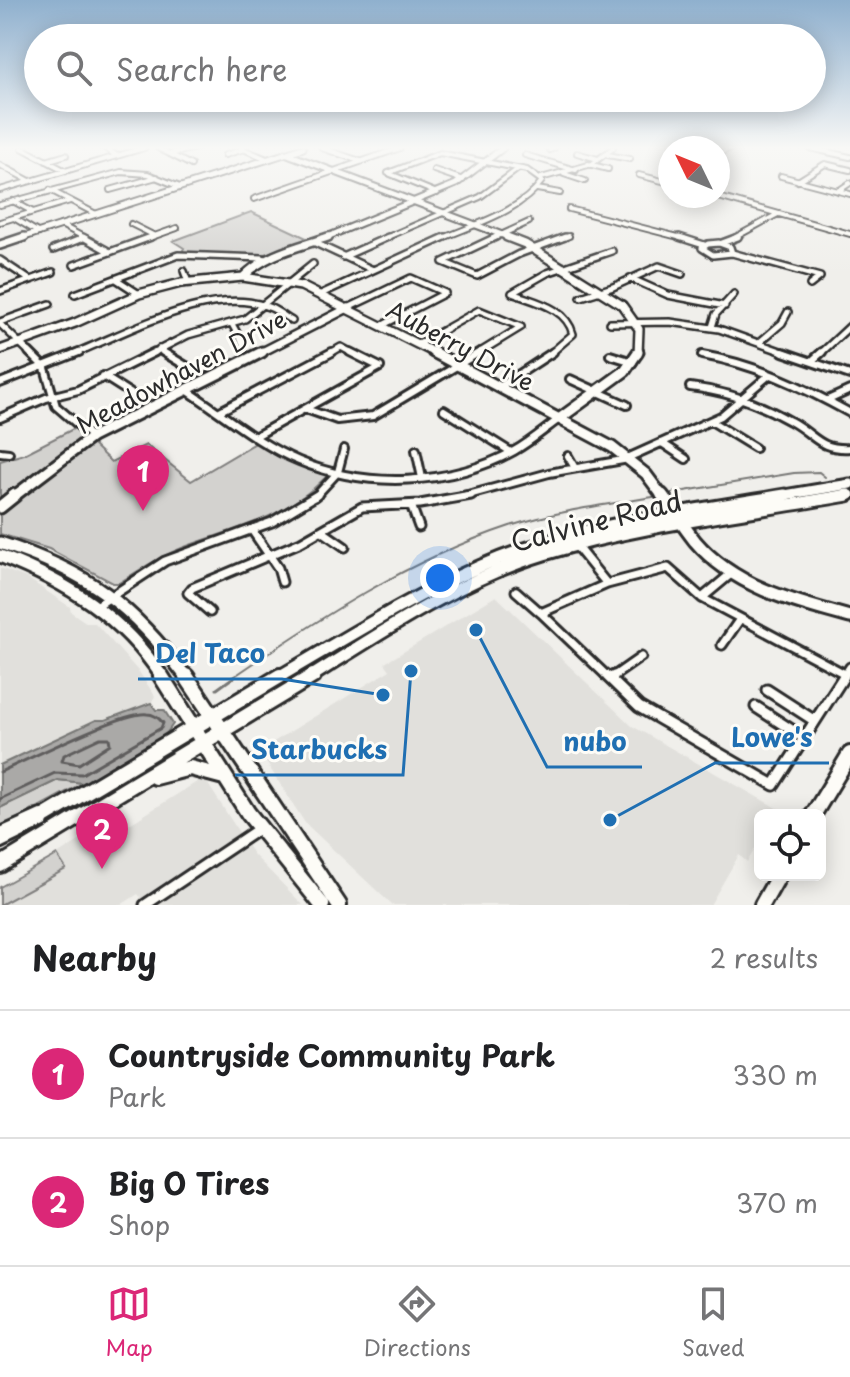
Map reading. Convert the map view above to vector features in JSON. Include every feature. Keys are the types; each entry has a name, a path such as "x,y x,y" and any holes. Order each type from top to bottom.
{"highway":[{"path":"0,840 40,819"}],"street":[{"path":"0,205 49,190"},
{"path":"50,190 96,214"},
{"path":"0,245 170,190"},
{"path":"254,199 279,190"},
{"path":"185,389 302,462 337,472 380,478 422,478 466,470 511,452 633,362 641,345 636,323 622,305 536,249 380,190"},
{"path":"430,190 437,193"},
{"path":"75,294 180,255 263,258 313,242 443,190"},
{"path":"343,257 491,190"},
{"path":"321,294 514,206 535,190"},
{"path":"544,190 560,193"},
{"path":"835,190 850,194"},
{"path":"715,196 850,234"},
{"path":"13,201 33,212"},
{"path":"0,222 70,201"},
{"path":"569,209 704,245 756,231"},
{"path":"704,245 703,250 713,255 731,250 778,214"},
{"path":"617,222 625,215"},
{"path":"14,218 39,233"},
{"path":"529,222 443,262 477,276 569,236"},
{"path":"131,224 155,236"},
{"path":"61,225 110,252"},
{"path":"74,265 177,228"},
{"path":"53,250 83,238"},
{"path":"313,242 373,270"},
{"path":"719,243 754,261 820,277 810,285"},
{"path":"498,388 572,336 572,327 565,316 512,293 564,267 612,251"},
{"path":"243,277 263,258"},
{"path":"0,260 30,280"},
{"path":"748,265 754,261"},
{"path":"0,418 78,390 188,335 249,318 313,264"},
{"path":"0,267 7,265"},
{"path":"581,297 659,266 682,274"},
{"path":"184,271 188,282"},
{"path":"0,291 53,272"},
{"name":"Auberry Drive","path":"0,350 86,318 139,294 188,282 243,277 289,283 321,294 383,325 629,458 655,485 678,520 712,558 732,573 785,600 850,617"},
{"path":"348,308 411,278 445,293 383,325"},
{"path":"630,278 668,295 725,306"},
{"path":"116,279 139,294"},
{"path":"712,327 716,314 734,294"},
{"path":"0,383 177,310 224,303 263,307 292,321"},
{"path":"50,304 0,323 42,365 50,378 52,397 61,412 92,437"},
{"name":"Meadowhaven Drive","path":"0,507 92,437 348,308"},
{"path":"306,409 331,419 367,417 521,327 479,310 419,344"},
{"path":"761,341 782,323 788,312"},
{"path":"610,323 670,322 712,327 761,341 850,375"},
{"path":"232,324 243,344"},
{"path":"813,360 850,326"},
{"path":"220,411 341,347 380,367 256,436"},
{"path":"159,349 191,369"},
{"path":"610,355 633,362"},
{"path":"702,355 724,359 768,376 828,400 850,413"},
{"path":"103,376 133,395"},
{"path":"210,612 192,599 188,593 192,588 322,531 347,513 362,507 411,505 469,496 533,476 629,458 711,421 743,399 768,376"},
{"path":"570,379 627,405"},
{"path":"690,387 717,390 743,399 791,421 831,449 850,448"},
{"path":"828,400 850,390"},
{"path":"444,410 511,452"},
{"path":"711,421 755,448"},
{"path":"662,443 686,459"},
{"path":"98,605 165,562 252,530 305,503 326,488 343,463 344,449"},
{"path":"416,450 422,478"},
{"path":"0,452 9,453"},
{"path":"568,456 575,468"},
{"name":"Calvine Road","path":"0,865 223,732 418,609 502,570 544,554 678,520 850,484"},
{"name":"Calvine Road","path":"40,819 402,604 482,565 563,537 619,524 678,520 850,495"},
{"path":"411,505 419,527"},
{"path":"252,530 270,556 282,582"},
{"path":"322,531 345,547"},
{"path":"0,543 60,565 111,596 153,637 213,716 302,855 339,905"},
{"path":"577,547 607,584"},
{"path":"0,556 57,577 98,605 148,655 224,777 260,828 322,905"},
{"path":"516,591 640,708 774,785 848,671 702,598 668,568 607,584 541,613"},
{"path":"702,598 732,573"},
{"path":"722,645 740,619"},
{"path":"610,679 641,657"},
{"path":"767,690 815,721"},
{"path":"756,707 804,738"},
{"path":"817,809 850,754"},
{"path":"136,784 179,769 199,767 224,777"},
{"path":"145,905 260,828"},
{"path":"762,905 776,881"}],"shaded area":[{"path":"251,212 311,240 258,256 182,252 184,248 173,241"},
{"path":"75,428 82,434 81,439 0,499 0,461 24,454"},
{"path":"259,441 285,457 326,472 326,477 311,491 279,511 171,553 119,583 113,583 49,549 0,534 0,515 41,477 91,443 111,462 146,445 191,481"},
{"path":"0,568 27,578 70,607 71,612 87,623 95,623 139,672 155,696 151,703 105,720 96,720 0,765"},
{"path":"496,596 632,726 778,809 754,809 754,851 747,862 739,855 710,905 392,905 305,823 259,751 390,670 385,663"},
{"path":"58,780 83,783 0,828 0,808"},
{"path":"200,780 206,781 253,854 303,905 146,905 138,894 121,905 1,905 66,869 57,855 109,822 117,832"},
{"path":"57,855 66,869 0,905 0,887"}],"water":[{"path":"151,703 156,710 164,710 173,724 166,734 83,783 58,780 0,808 0,765 96,720 105,720"}],"waterway":[{"path":"672,493 794,473 819,472 825,477"},
{"path":"235,676 366,592 436,555 545,516 653,497"},
{"path":"217,689 235,676"}],"place":[{"name":"Countryside Community Park","path":"143,511"},
{"name":"nubo","path":"476,630"},
{"name":"Starbucks","path":"411,671"},
{"name":"Del Taco","path":"383,695"},
{"name":"Lowe's","path":"610,820"},
{"name":"Big O Tires","path":"102,869"}]}
